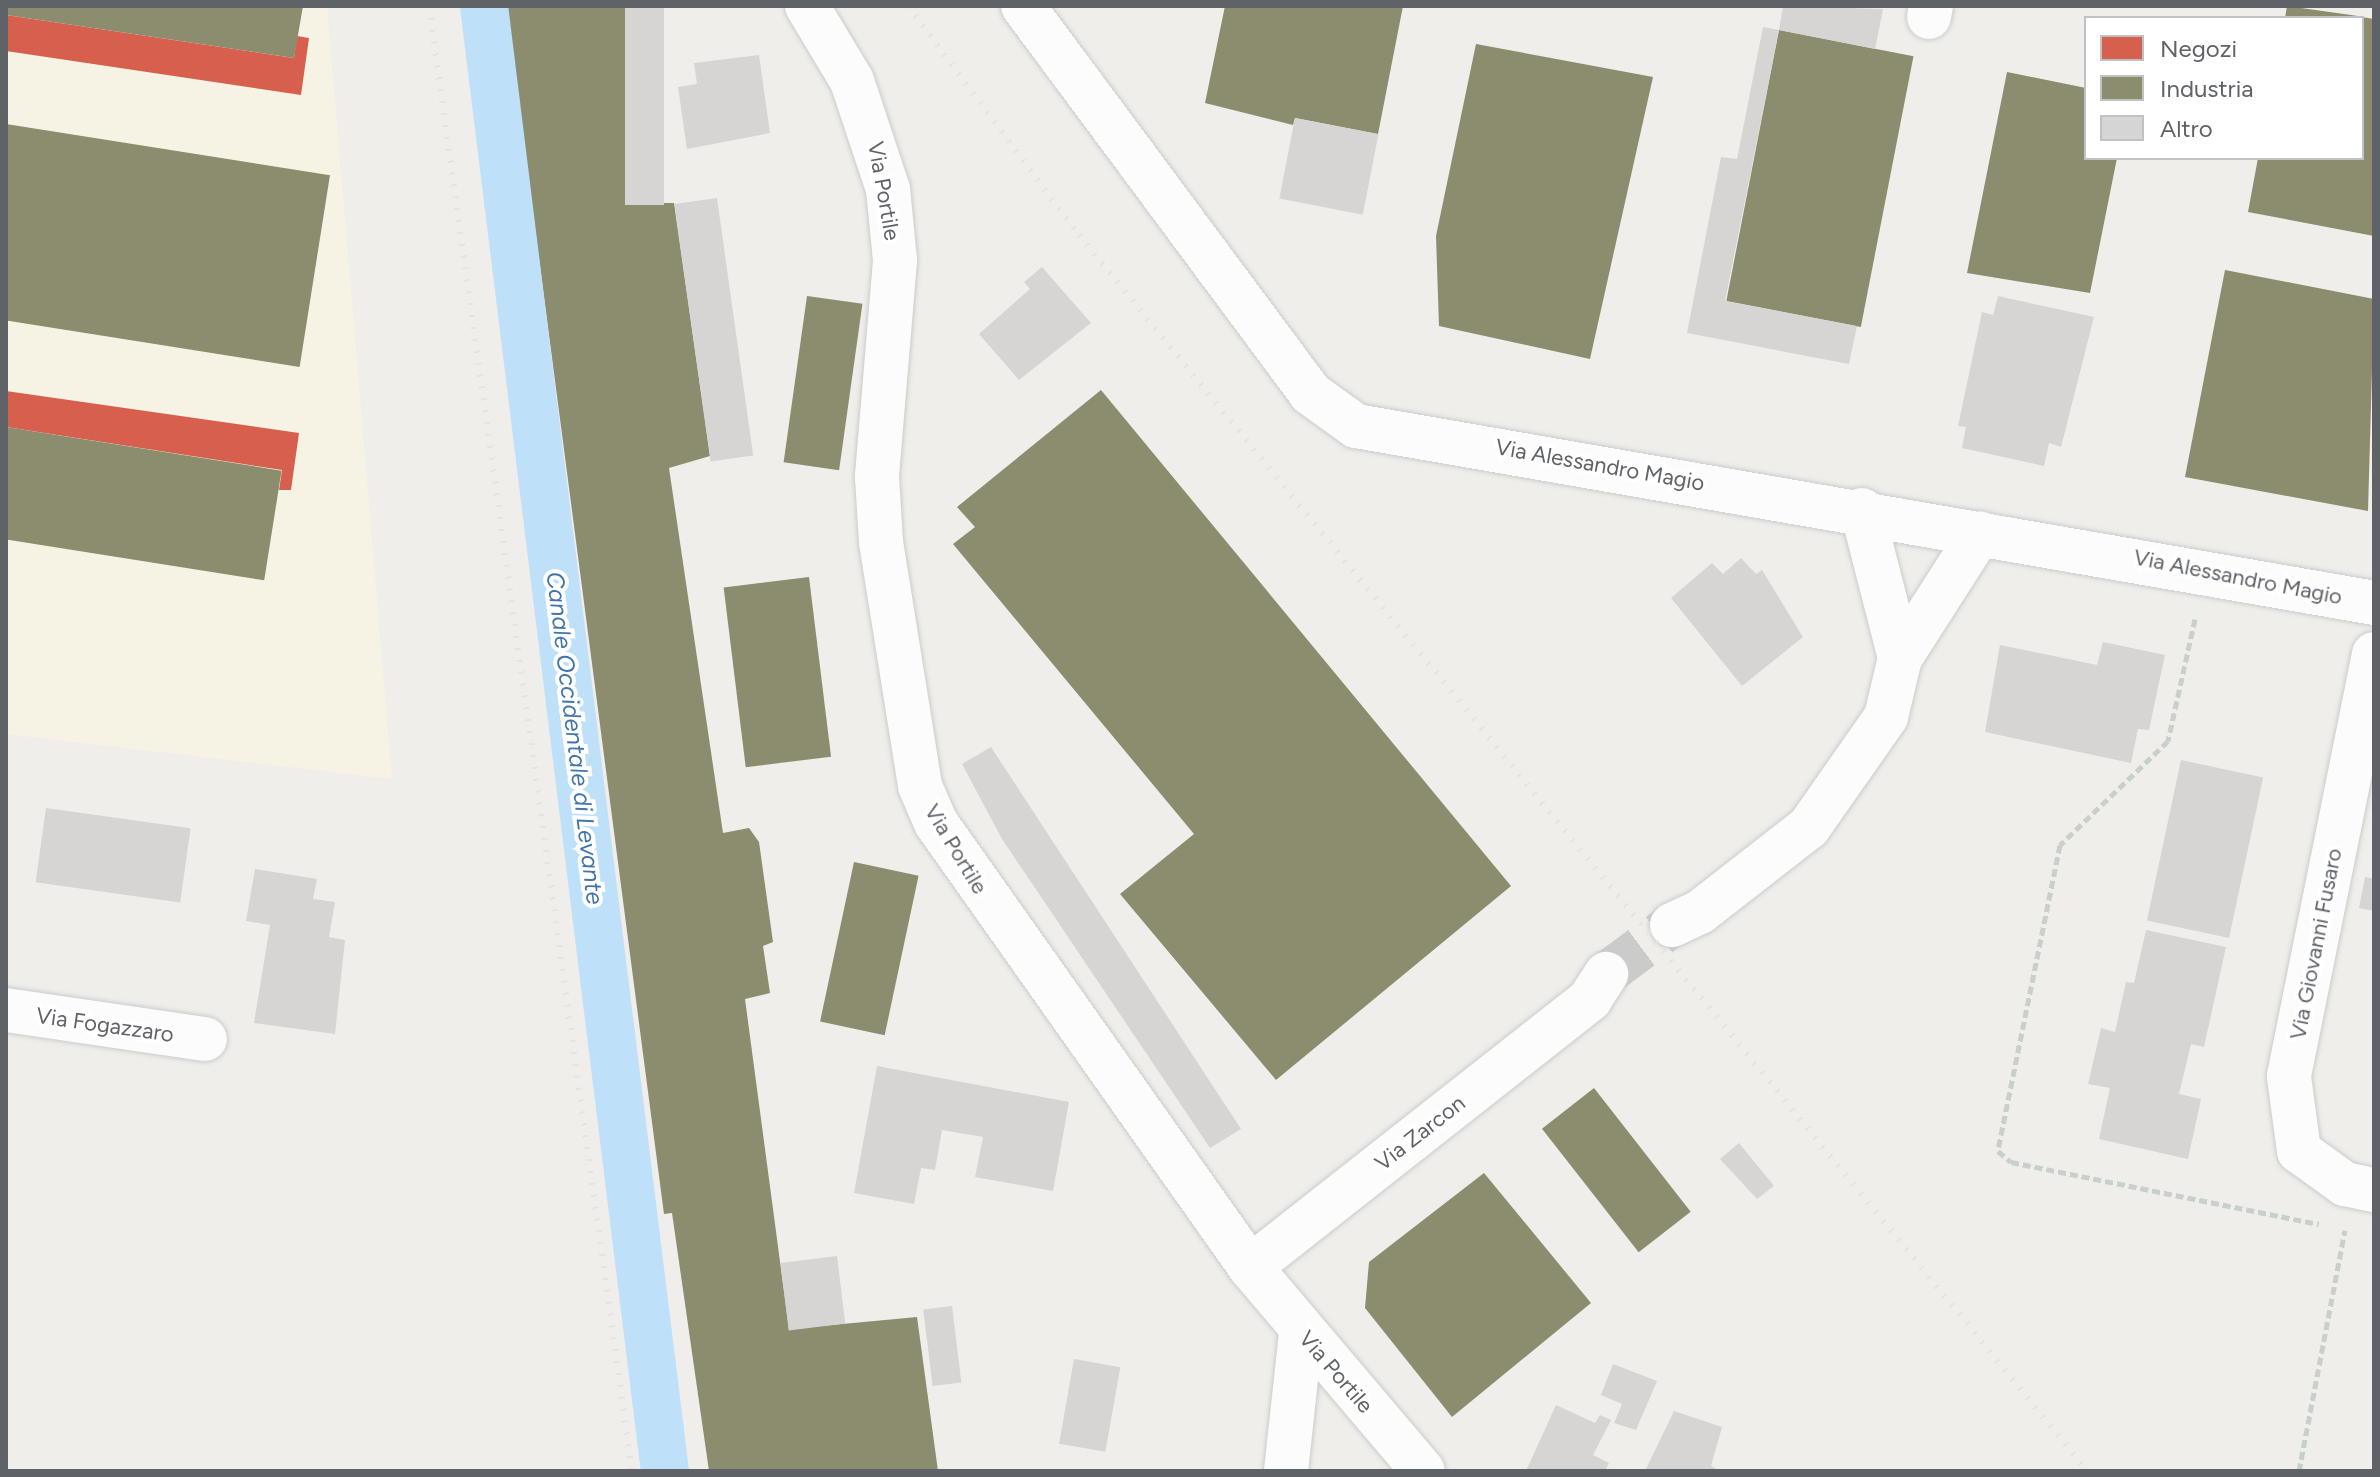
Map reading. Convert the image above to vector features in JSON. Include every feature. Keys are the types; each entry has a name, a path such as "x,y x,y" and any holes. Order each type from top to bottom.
{"street":[{"name":"Via Portile","path":"807,6 852,81 888,189 895,261 877,477 920,786 983,896 1250,1267 1301,1334 1423,1471"},
{"name":"Via Alessandro Magio","path":"1023,6 1310,393 1356,426 1862,510 2374,603"},
{"path":"1862,510 1900,658"},
{"path":"1685,925 1809,827 1886,717 1900,658 1980,533"},
{"name":"Via Giovanni Fusaro","path":"2365,1188 2299,1151 2289,1077 2374,654"},
{"name":"Via Zarcon","path":"1250,1267 1605,987"},
{"name":"Via Fogazzaro","path":"6,1010 205,1039"},
{"path":"1286,1471 1301,1334"}],"path":[{"path":"2205,571 2168,741 2060,845 1998,1151 2011,1162 2345,1230"},
{"path":"2299,1471 2345,1230 2365,1188"}],"shaded area":[{"path":"6,6 327,6 392,779 6,734"}],"building: Negozi":[{"path":"6,15 294,58 297,36 309,38 301,95 6,51"},
{"path":"6,391 299,433 291,490 279,490 282,470 6,427"}],"building: Industria":[{"path":"6,6 303,6 294,58 6,15"},
{"path":"506,6 625,6 652,203 674,203 710,456 669,468 723,833 749,828 759,842 773,942 763,946 770,993 745,999 789,1329 917,1317 938,1471 709,1471 672,1213 664,1214"},
{"path":"1225,6 1403,6 1378,134 1295,118 1293,125 1205,103"},
{"path":"2287,6 2358,16 2285,16"},
{"path":"2364,17 2374,19 2374,236 2248,212 2258,160 2364,160"},
{"path":"1779,30 1913,56 1861,327 1726,301"},
{"path":"1476,44 1653,77 1590,359 1439,326 1436,236"},
{"path":"2007,72 2084,88 2084,160 2117,160 2090,293 1967,273"},
{"path":"6,124 330,175 300,367 6,320"},
{"path":"2225,270 2374,299 2368,511 2185,477"},
{"path":"807,296 862,304 839,470 784,462"},
{"path":"1101,390 1511,886 1276,1080 1120,894 1194,834 953,544 975,527 957,507"},
{"path":"6,427 282,471 264,580 6,539"},
{"path":"809,577 831,757 746,767 724,587"},
{"path":"854,862 919,876 885,1035 820,1021"},
{"path":"1594,1088 1691,1212 1639,1252 1542,1129"},
{"path":"1484,1173 1591,1303 1452,1417 1365,1308 1369,1262"}],"building: Altro":[{"path":"625,6 664,6 664,205 625,205"},
{"path":"1783,6 1883,9 1875,49 1779,30"},
{"path":"1763,27 1779,30 1725,301 1857,326 1849,364 1687,333 1721,157 1737,159"},
{"path":"759,55 770,133 687,149 678,87 697,84 694,63"},
{"path":"1295,118 1378,134 1363,215 1279,198"},
{"path":"717,198 753,455 711,461 674,204"},
{"path":"1042,267 1091,323 1019,380 979,334 1030,289 1024,282"},
{"path":"1998,296 2094,317 2061,447 2049,443 2044,466 1962,448 1966,427 1958,426 1982,312 1993,315"},
{"path":"1741,558 1756,574 1762,570 1803,637 1742,686 1671,598 1712,563 1723,574"},
{"path":"2103,642 2165,655 2149,730 2138,729 2131,763 1985,732 2000,645 2097,665"},
{"path":"991,747 1241,1129 1210,1148 1002,839 962,764"},
{"path":"2181,760 2263,777 2229,938 2147,920"},
{"path":"46,808 191,828 180,903 36,882"},
{"path":"255,869 317,879 313,899 335,902 329,937 345,940 335,1034 254,1023 270,925 246,921"},
{"path":"2365,877 2374,879 2374,911 2359,908"},
{"path":"2146,930 2226,947 2204,1047 2191,1044 2179,1094 2201,1099 2188,1159 2099,1139 2110,1088 2088,1084 2101,1028 2115,1032 2126,982 2134,983"},
{"path":"877,1066 1069,1102 1053,1191 975,1177 983,1137 942,1130 935,1170 921,1168 914,1204 854,1193"},
{"path":"1739,1143 1774,1186 1757,1199 1720,1159"},
{"path":"837,1256 845,1323 789,1330 780,1263"},
{"path":"952,1306 961,1382 933,1386 923,1310"},
{"path":"1074,1359 1120,1367 1105,1452 1059,1444"},
{"path":"1613,1364 1657,1381 1636,1430 1614,1423 1622,1404 1601,1395"},
{"path":"1556,1405 1595,1423 1600,1415 1611,1420 1593,1455 1609,1463 1605,1471 1526,1471"},
{"path":"1674,1411 1722,1427 1711,1466 1720,1471 1645,1471"}],"waterway":[{"name":"Canale Occidentale di Levante","path":"484,6 665,1471"}],"tunnel":[{"path":"1606,974 1672,925"}],"railway":[{"path":"429,6 632,1471"},
{"path":"908,6 1079,235 2087,1471"}]}
